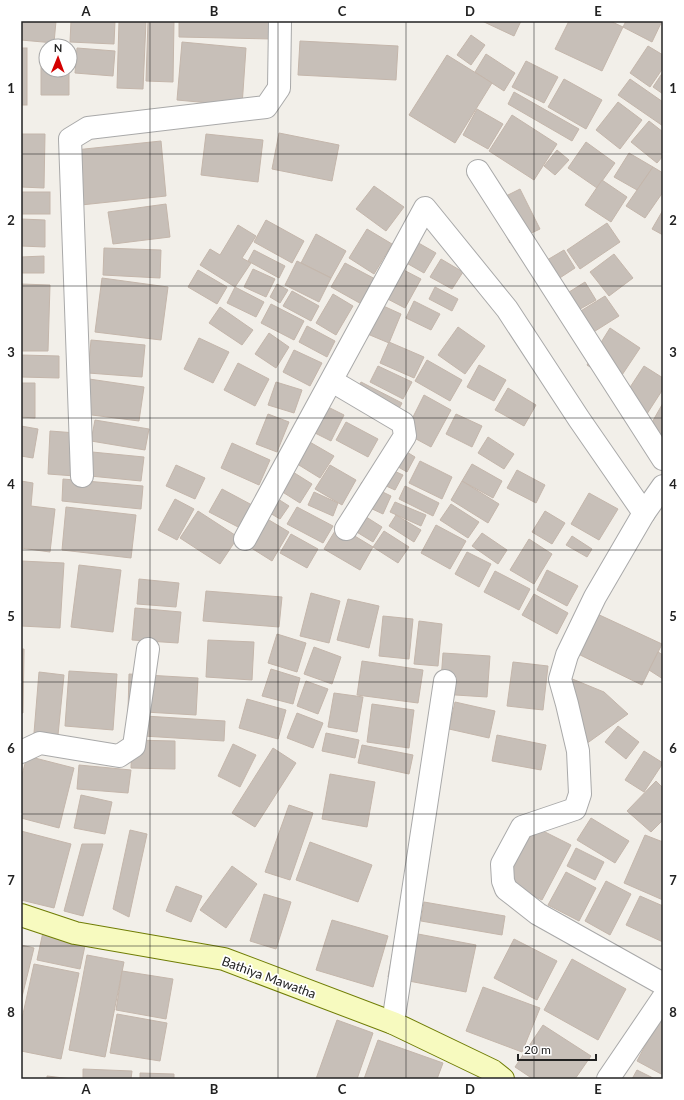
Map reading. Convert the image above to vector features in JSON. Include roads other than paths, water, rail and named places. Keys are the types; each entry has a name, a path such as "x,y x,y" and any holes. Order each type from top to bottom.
{"street":[{"path":"82,476 70,139 88,128 266,107 278,88 280,21"},
{"path":"478,171 663,458"},
{"path":"245,540 425,208 508,309 579,419 644,513"},
{"path":"332,381 403,423 405,436 346,529"},
{"path":"663,486 644,513 595,597 567,655 560,679 578,751 580,794 575,809 522,827 502,864 503,881 506,888 538,914 663,984"},
{"path":"21,752 40,743 119,756 134,746 148,649"},
{"path":"393,1023 446,681"},
{"name":"Bathiya Mawatha","path":"21,915 75,933 224,959 393,1023 493,1071 503,1079"},
{"path":"608,1079 663,998"}]}
